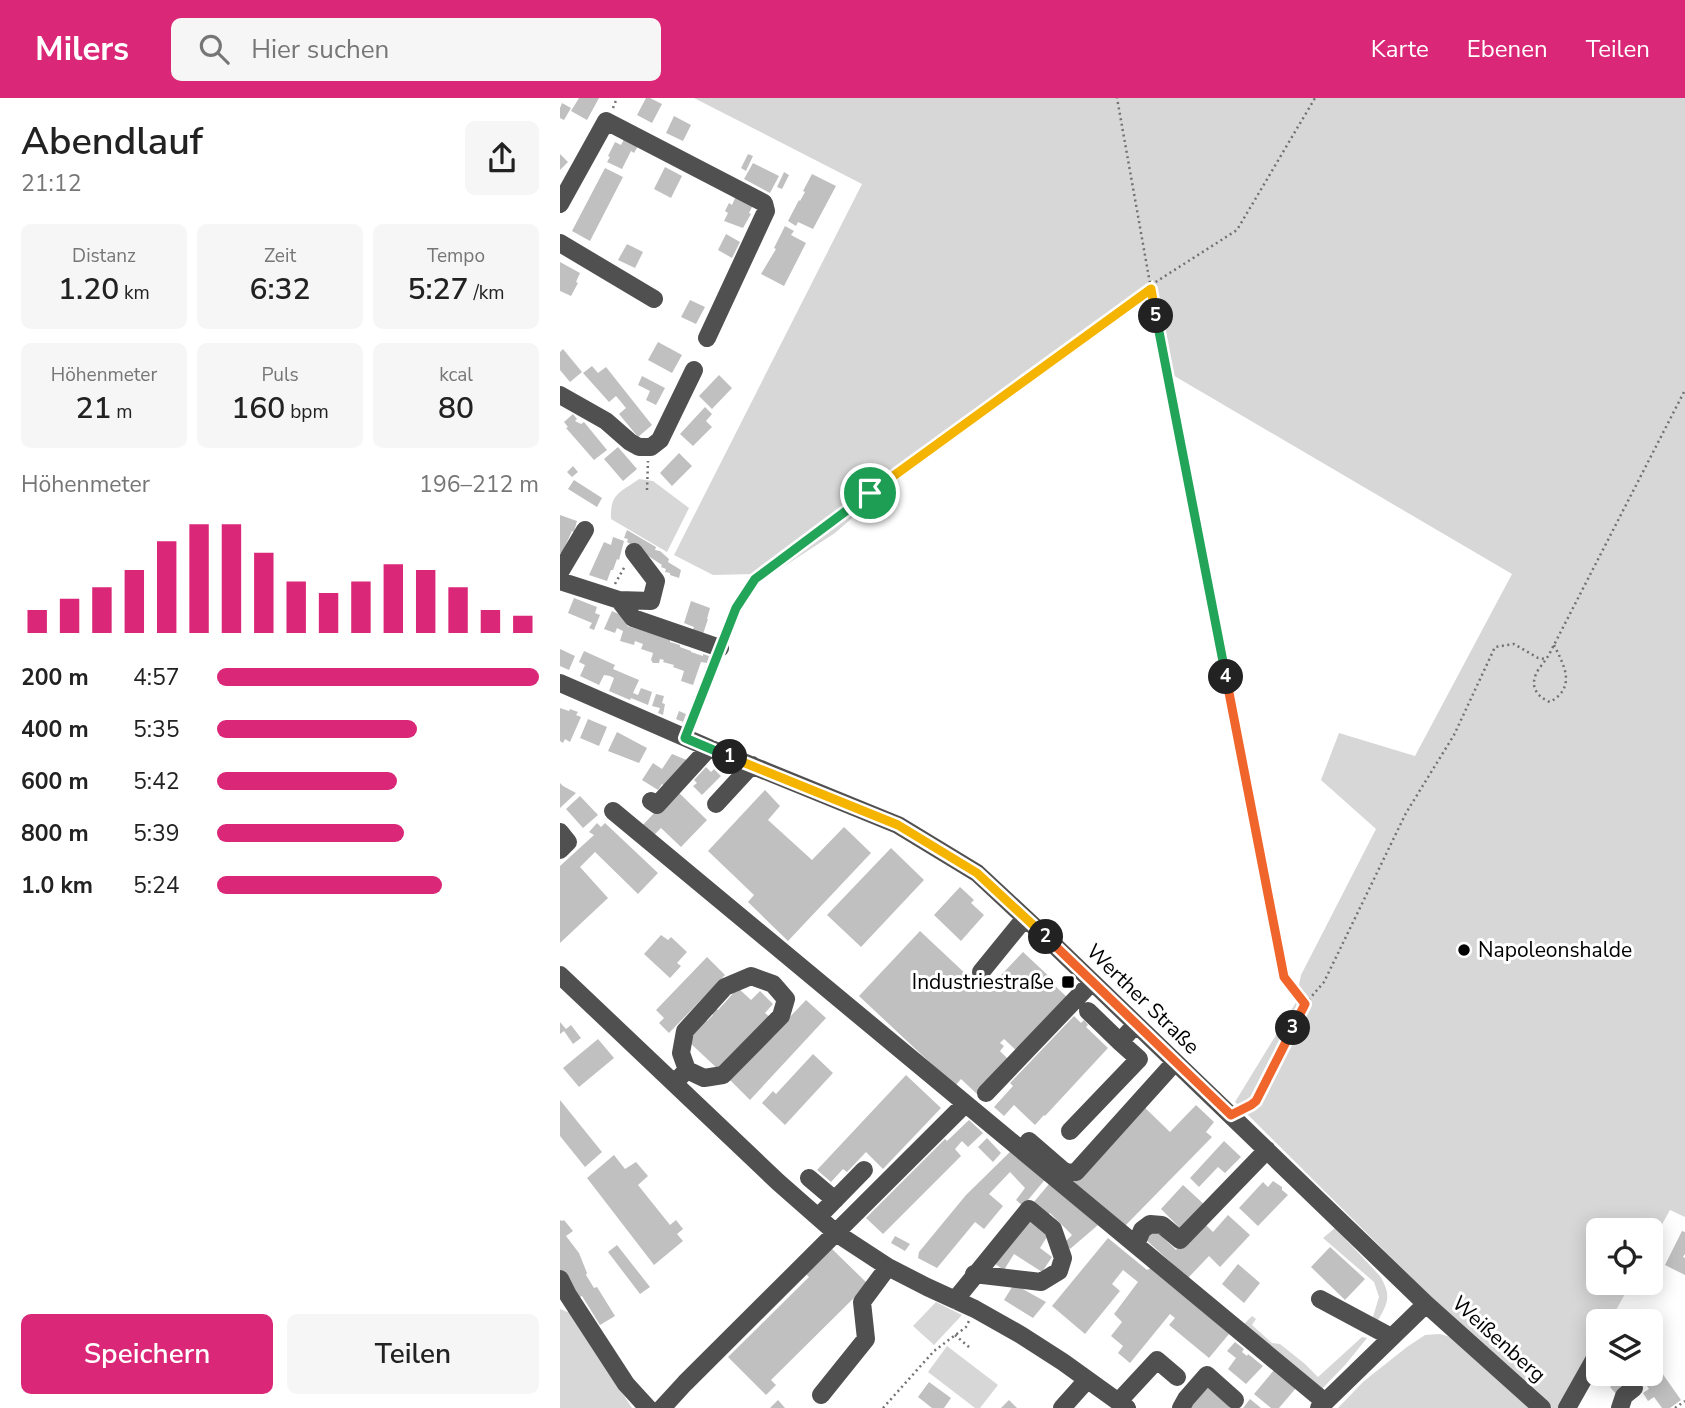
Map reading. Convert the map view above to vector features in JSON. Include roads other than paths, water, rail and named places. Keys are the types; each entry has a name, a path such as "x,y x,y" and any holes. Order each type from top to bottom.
{"street":[{"path":"561,200 606,121 764,203 766,211 707,338"},
{"path":"560,243 654,299"},
{"path":"560,395 606,421 630,443 648,447 660,440 694,370"},
{"path":"560,572 585,530"},
{"path":"560,581 613,598 651,601 656,581 634,552"},
{"path":"613,598 633,618 720,648"},
{"name":"Werther Straße","path":"560,683 685,738 898,825 977,873 1426,1304"},
{"path":"650,801 657,805 709,748"},
{"path":"716,804 752,765"},
{"path":"612,811 1136,1245 1322,1405 1426,1304"},
{"path":"560,832 568,842 560,849"},
{"path":"981,972 1025,918"},
{"path":"560,975 778,1182 836,1233 888,1267 975,1309 1021,1335 1122,1405 1157,1360 1177,1377"},
{"path":"751,976 773,984 786,999 780,1016 723,1075 704,1078 687,1070 681,1053 685,1031 725,987 751,976"},
{"path":"986,1093 1092,982"},
{"path":"1070,1131 1139,1059 1088,1012"},
{"path":"1120,1042 1136,1024"},
{"path":"1029,1141 1066,1173 1076,1172 1175,1062"},
{"path":"674,1083 687,1070"},
{"path":"662,1408 965,1104"},
{"path":"1136,1245 1142,1230 1150,1224 1162,1225 1180,1240 1267,1150"},
{"path":"818,1217 864,1170"},
{"path":"809,1178 835,1200"},
{"path":"954,1300 974,1275 1029,1209 1053,1229 1063,1258 1059,1271 1041,1282 974,1275"},
{"path":"821,1395 866,1339 862,1302 888,1267"},
{"path":"560,1279 626,1384 648,1408"},
{"path":"1320,1299 1391,1337"},
{"name":"Weißenberg","path":"1426,1304 1542,1408"},
{"path":"1567,1408 1586,1374"},
{"path":"1181,1408 1208,1375 1235,1400"},
{"path":"1062,1408 1087,1380"},
{"path":"1619,1408 1624,1396 1634,1388"}],"place":[{"name":"Napoleonshalde","path":"1464,950"},
{"name":"Industriestraße","path":"1068,982"}]}
